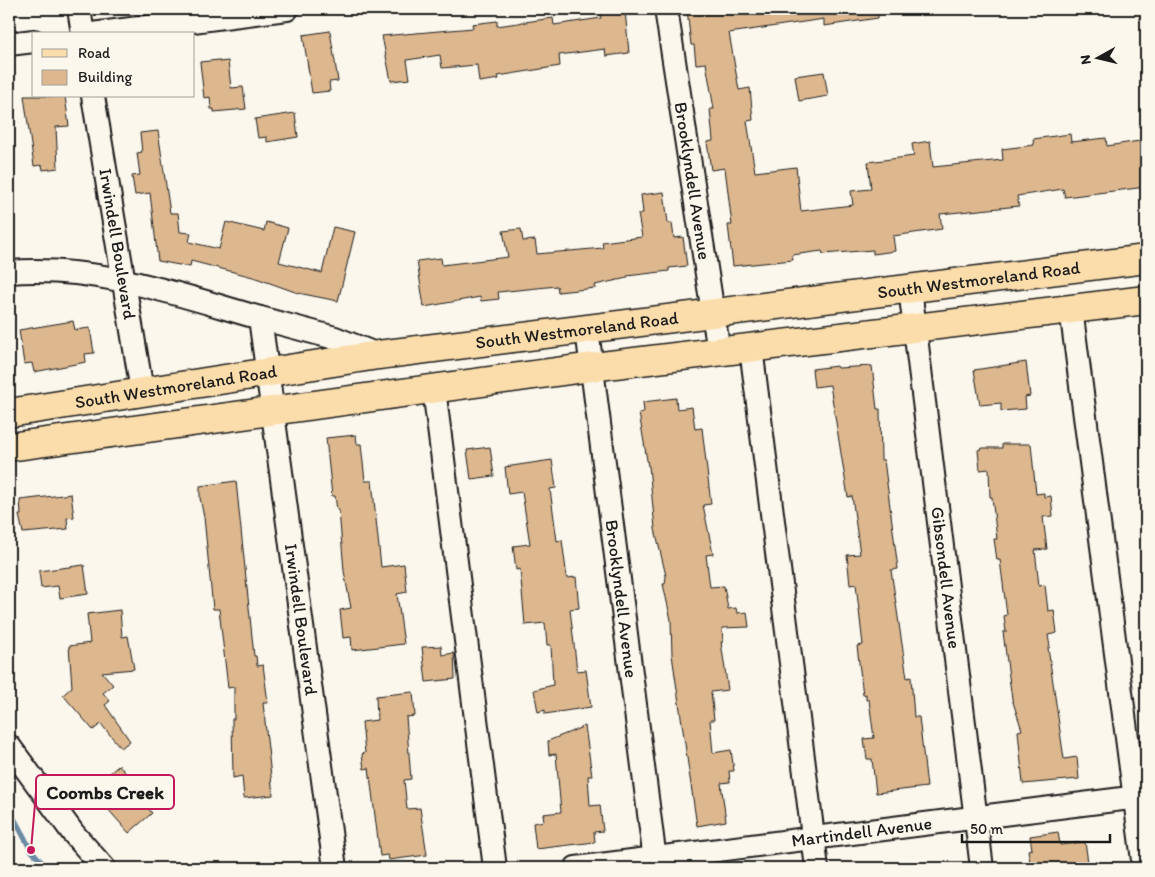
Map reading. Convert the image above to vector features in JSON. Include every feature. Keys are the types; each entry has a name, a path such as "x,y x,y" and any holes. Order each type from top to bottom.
{"main road":[{"name":"South Westmoreland Road","path":"9,413 378,356 1146,258"},
{"name":"South Westmoreland Road","path":"9,447 592,367 1146,300"}],"street":[{"path":"79,9 83,32"},
{"path":"108,32 287,9"},
{"name":"Brooklyndell Avenue","path":"666,9 719,352"},
{"path":"9,44 32,41"},
{"name":"Irwindell Boulevard","path":"93,98 142,391"},
{"path":"9,272 71,271 124,280 335,338 378,356"},
{"name":"Gibsondell Avenue","path":"910,289 982,868"},
{"path":"1071,309 1140,797 1144,868"},
{"name":"Irwindell Boulevard","path":"260,318 335,868"},
{"name":"Brooklyndell Avenue","path":"587,330 656,863"},
{"path":"751,348 817,868"},
{"path":"434,389 496,868"},
{"path":"9,746 73,833 104,868"},
{"name":"Martindell Avenue","path":"576,868 656,863 813,838 1140,797"}],"building":[{"path":"616,9 617,12 625,10 629,53 606,56 605,49 559,55 560,66 498,76 499,79 479,82 477,65 442,68 440,55 407,60 410,79 391,81 382,36 473,28 472,24 497,21 497,26 553,18 554,25 601,18 600,11"},
{"path":"687,9 878,9 878,18 824,26 824,19 729,33 739,90 750,88 753,120 747,121 755,172 796,167 801,211 853,205 851,191 871,189 868,162 914,156 912,144 930,141 933,167 1003,160 1002,149 1034,145 1033,139 1070,134 1071,142 1106,138 1107,146 1146,140 1146,187 1065,197 1063,189 1017,196 1019,206 940,214 942,229 893,236 895,251 873,254 873,250 823,254 822,251 792,255 793,260 733,266 728,225 732,225 725,168 711,170 707,142 713,141 710,109 714,109 706,63 696,64 694,45 691,45"},
{"path":"330,31 338,81 329,82 330,91 312,93 303,35"},
{"path":"219,60 219,62 228,61 231,88 243,87 246,109 214,112 214,109 211,109 210,97 204,98 200,62"},
{"path":"824,72 828,96 799,101 795,76"},
{"path":"24,96 32,96 32,98 65,98 69,126 56,127 58,168 43,170 42,165 34,166"},
{"path":"295,113 298,137 267,142 267,137 258,138 255,119"},
{"path":"158,131 170,213 178,213 180,232 191,233 189,242 219,249 226,222 264,231 266,222 288,228 279,262 322,273 333,227 355,232 338,301 298,293 253,277 191,261 190,267 158,261 150,193 135,195 132,176 140,175 137,153 142,152 140,133"},
{"path":"664,192 668,223 672,223 674,238 683,237 687,266 669,268 669,271 627,276 627,278 595,285 596,288 558,292 557,286 498,292 499,299 481,301 480,297 424,307 417,261 441,258 442,265 508,257 503,231 521,229 523,241 535,240 537,254 603,248 602,242 642,237 638,214 643,213 641,195"},
{"path":"73,321 75,330 90,328 94,353 85,354 86,362 34,372 32,363 24,364 19,330"},
{"path":"1026,362 1030,396 1025,397 1026,409 1001,411 1001,403 980,405 974,370"},
{"path":"837,366 838,368 872,366 877,409 880,409 881,460 884,460 898,569 891,570 907,678 911,677 914,717 919,717 927,787 876,793 872,759 867,759 864,739 874,738 869,700 866,700 866,694 863,695 857,646 863,645 856,584 850,585 847,555 860,554 852,496 848,497 830,385 814,387 812,369"},
{"path":"676,398 677,409 692,407 695,429 702,428 711,504 703,505 713,554 706,555 710,587 724,586 728,609 736,608 737,613 747,612 749,627 722,628 723,642 721,642 728,690 711,692 714,720 710,720 713,753 731,750 734,771 729,771 730,782 721,783 726,821 697,826 672,655 671,620 663,584 665,584 666,576 655,529 649,466 639,413 644,412 643,402"},
{"path":"356,435 357,444 361,444 365,481 372,481 381,567 404,564 407,592 397,594 404,644 352,650 351,637 343,638 340,610 351,608 344,571 339,510 337,510 335,496 332,496 326,438"},
{"path":"1002,444 1031,444 1036,494 1044,493 1044,497 1051,496 1053,516 1043,517 1047,549 1035,550 1039,586 1045,585 1048,611 1054,610 1057,633 1048,635 1050,647 1048,648 1064,759 1077,757 1079,779 1023,784 1018,731 1022,730 1012,699 1003,632 1006,632 1004,616 1007,615 1000,560 997,560 994,539 997,539 992,497 990,497 989,469 980,470 978,450 983,448 1002,448"},
{"path":"490,447 494,476 471,479 467,450"},
{"path":"552,460 556,488 550,489 557,541 562,540 567,578 576,577 579,608 570,609 577,671 586,670 591,707 545,714 545,710 538,712 534,690 553,685 551,645 547,645 545,623 525,625 520,569 516,570 513,546 530,544 522,492 508,494 505,467"},
{"path":"236,481 254,656 256,656 257,666 263,665 268,703 263,703 273,795 244,798 242,776 233,778 232,719 234,719 234,687 228,688 219,609 213,609 204,517 200,498 200,486"},
{"path":"71,494 74,517 67,518 68,529 23,533 19,515 21,515 20,500"},
{"path":"84,565 88,594 60,598 58,586 41,588 39,571"},
{"path":"120,610 122,637 128,636 134,669 102,672 113,685 103,693 110,701 105,705 130,741 121,748 101,724 93,730 63,695 72,687 69,646 90,643 87,614"},
{"path":"441,646 442,655 454,653 455,679 426,682 422,647"},
{"path":"413,692 415,716 406,717 411,779 404,780 407,809 420,808 427,855 389,860 388,855 380,856 369,768 364,769 362,754 365,753 362,722 377,720 376,696"},
{"path":"585,726 592,776 588,776 590,806 600,805 603,831 594,832 595,842 536,849 533,823 544,821 543,814 561,812 556,754 549,755 548,741"},
{"path":"119,765 140,790 137,797 152,813 129,833 91,790"},
{"path":"1058,832 1060,845 1085,842 1088,862 1031,868 1028,850 1032,849 1030,836"}],"waterway":[{"path":"9,809 31,850 47,868"}],"place":[{"name":"Coombs Creek","path":"31,850"}]}
